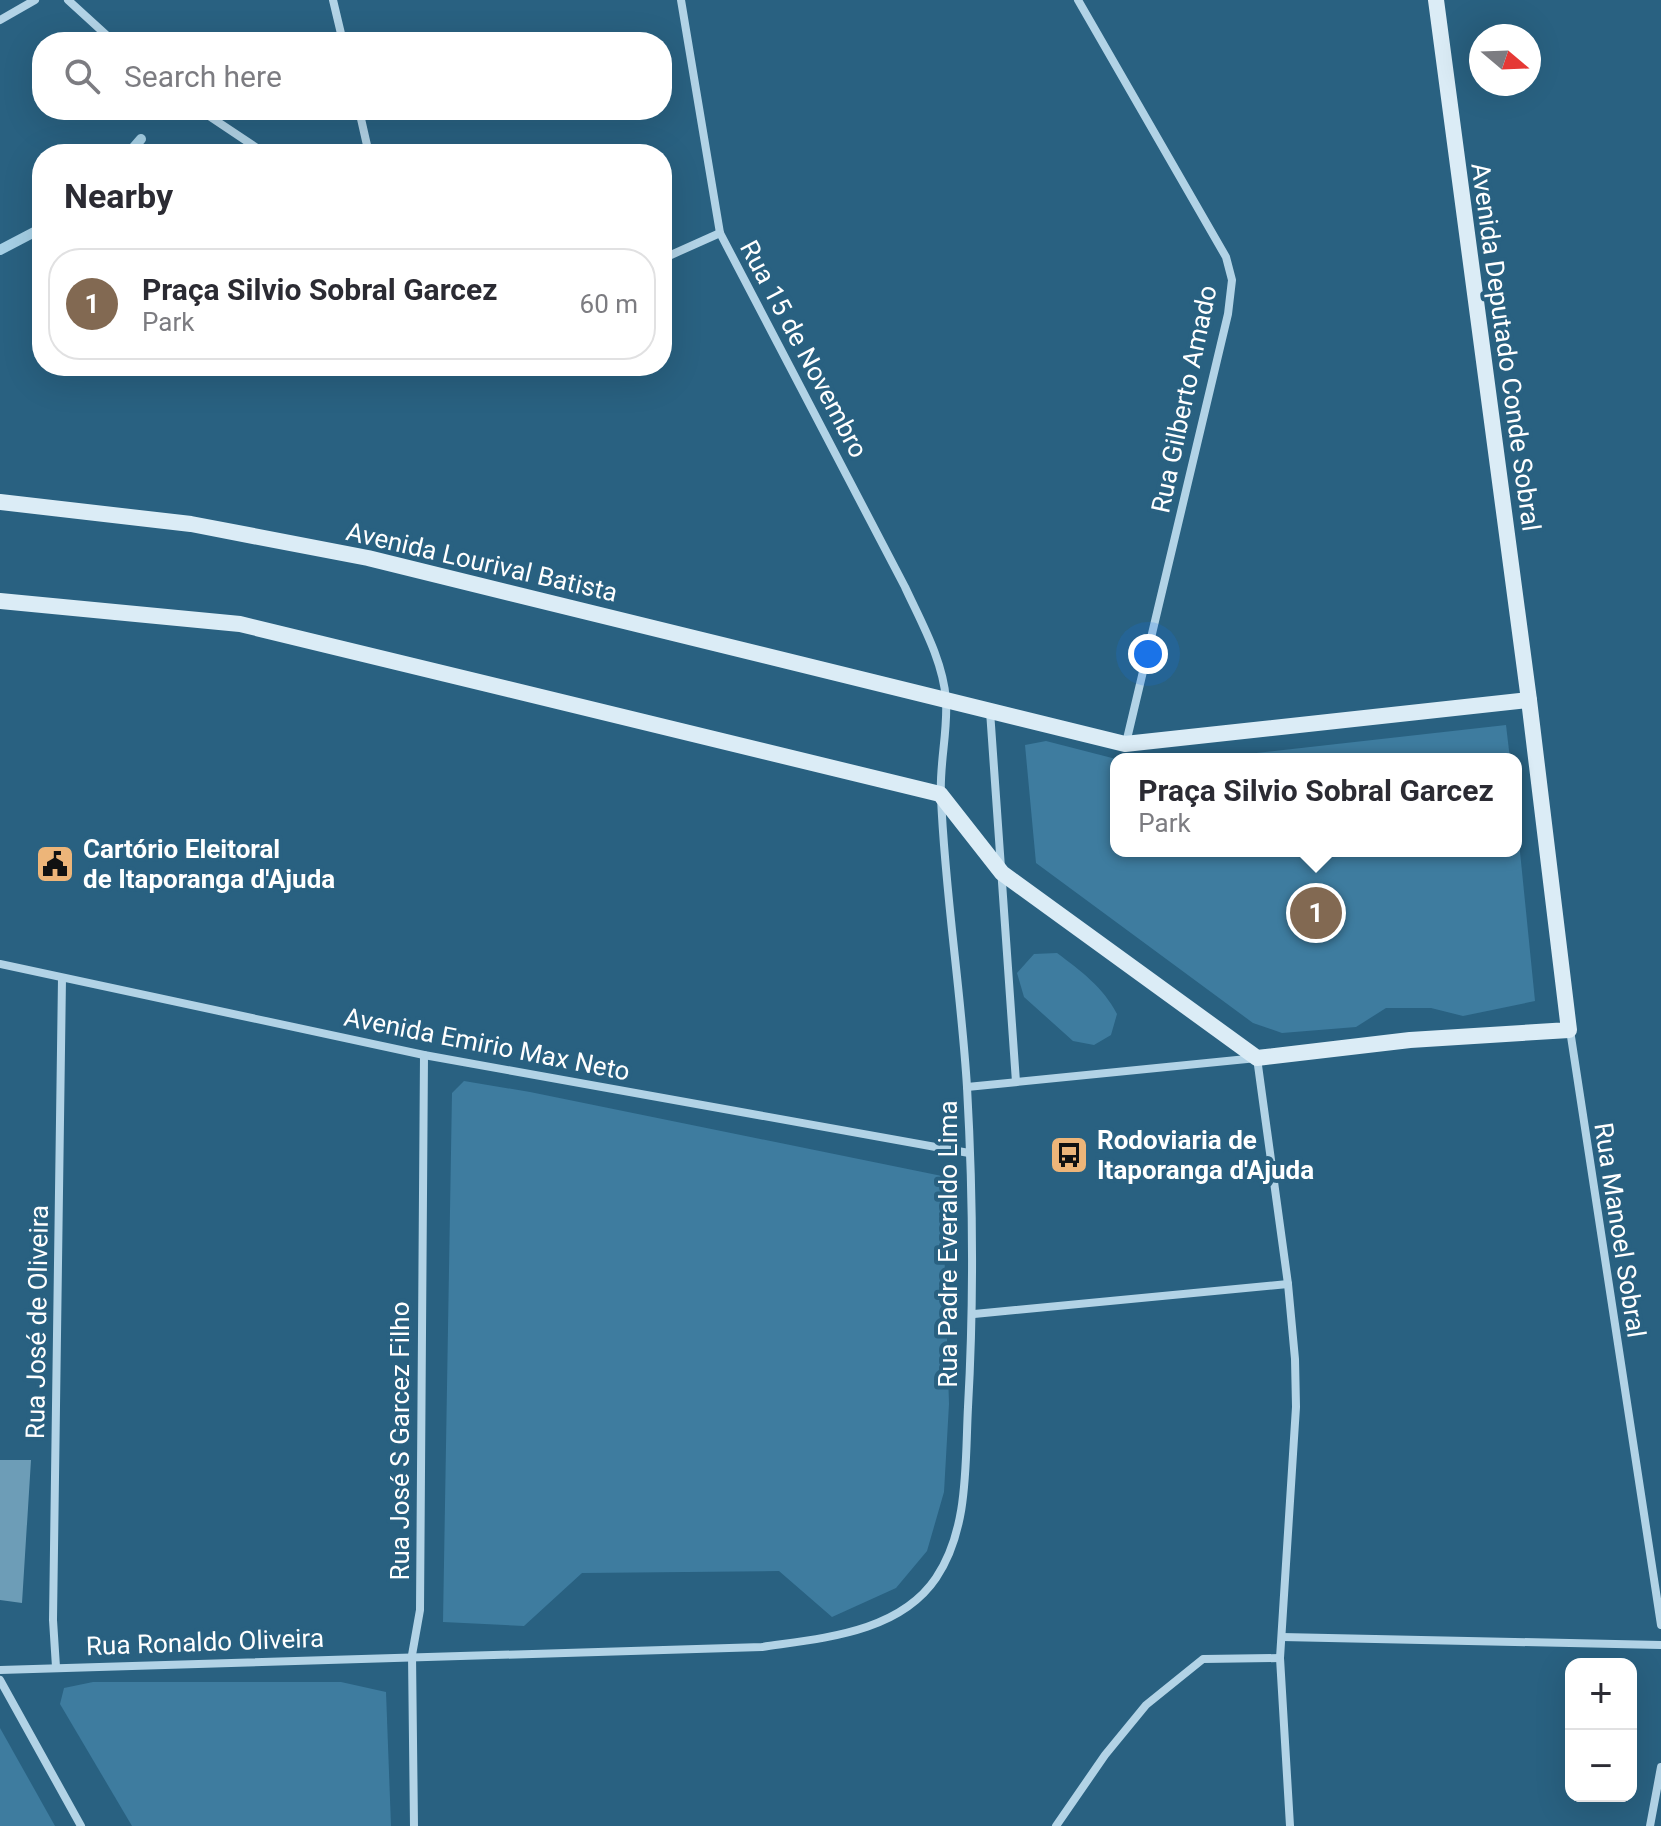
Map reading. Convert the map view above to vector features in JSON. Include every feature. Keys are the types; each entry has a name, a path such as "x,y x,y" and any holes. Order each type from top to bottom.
{"main road":[{"name":"Avenida Deputado Conde Sobral","path":"1436,0 1529,700 1569,1030"},
{"name":"Avenida Lourival Batista","path":"0,502 191,524 368,558 1125,744 1529,700"},
{"path":"0,601 240,624 940,794 1002,873 1257,1058 1410,1040 1569,1030"}],"street":[{"path":"0,20 35,0"},
{"path":"68,0 103,32"},
{"path":"333,0 341,32"},
{"name":"Rua Gilberto Amado","path":"1078,0 1226,257 1232,280 1228,314 1125,744"},
{"name":"Rua 15 de Novembro","path":"684,1 720,233 930,640 946,700 940,794"},
{"path":"215,120 251,144"},
{"path":"361,120 367,144"},
{"path":"672,255 720,233"},
{"path":"990,711 1016,1082"},
{"name":"Rua Padre Everaldo Lima","path":"412,1655 762,1647 878,1624 913,1603 934,1581 956,1537 964,1492 974,1314 967,1087 940,794"},
{"name":"Avenida Emirio Max Neto","path":"0,964 424,1055 969,1153"},
{"name":"Rua José de Oliveira","path":"56,1667 53,1620 62,978"},
{"name":"Rua Manoel Sobral","path":"1569,1030 1661,1625"},
{"name":"Rua José S Garcez Filho","path":"414,1826 412,1655 420,1610 424,1055"},
{"path":"967,1087 1257,1058 1288,1284 1295,1359 1296,1407 1280,1658 1290,1826"},
{"path":"974,1314 1288,1284"},
{"path":"1282,1637 1661,1645"},
{"name":"Rua Ronaldo Oliveira","path":"0,1670 412,1655"},
{"path":"1056,1826 1105,1755 1146,1705 1203,1659 1280,1658"},
{"path":"0,1680 81,1826"},
{"path":"1650,1826 1661,1767"}],"shaded area":[{"path":"1506,725 1509,753 1256,753"},
{"path":"1046,741 1110,757 1110,857 1521,857 1535,1001 1463,1016 1431,1008 1386,1008 1356,1027 1282,1033 1253,1023 1036,863 1025,745"},
{"path":"1057,953 1098,988 1117,1014 1111,1035 1094,1045 1073,1041 1024,997 1017,973 1034,954"},
{"path":"464,1081 942,1176 949,1404 944,1492 927,1551 896,1588 832,1617 779,1571 582,1573 524,1626 443,1622 452,1093"},
{"path":"93,1682 341,1682 386,1692 391,1826 132,1826 60,1704 64,1688"},
{"path":"0,1728 55,1826 0,1826"}],"building":[{"path":"0,1460 31,1460 22,1603 0,1600"}],"waterway":[{"path":"137,144 141,139"},
{"path":"0,250 32,233"}],"place":[{"name":"Cartório Eleitoral de Itaporanga d'Ajuda","path":"55,864"},
{"name":"Praça Silvio Sobral Garcez","path":"1316,913"},
{"name":"Rodoviaria de Itaporanga d'Ajuda","path":"1069,1155"}]}
